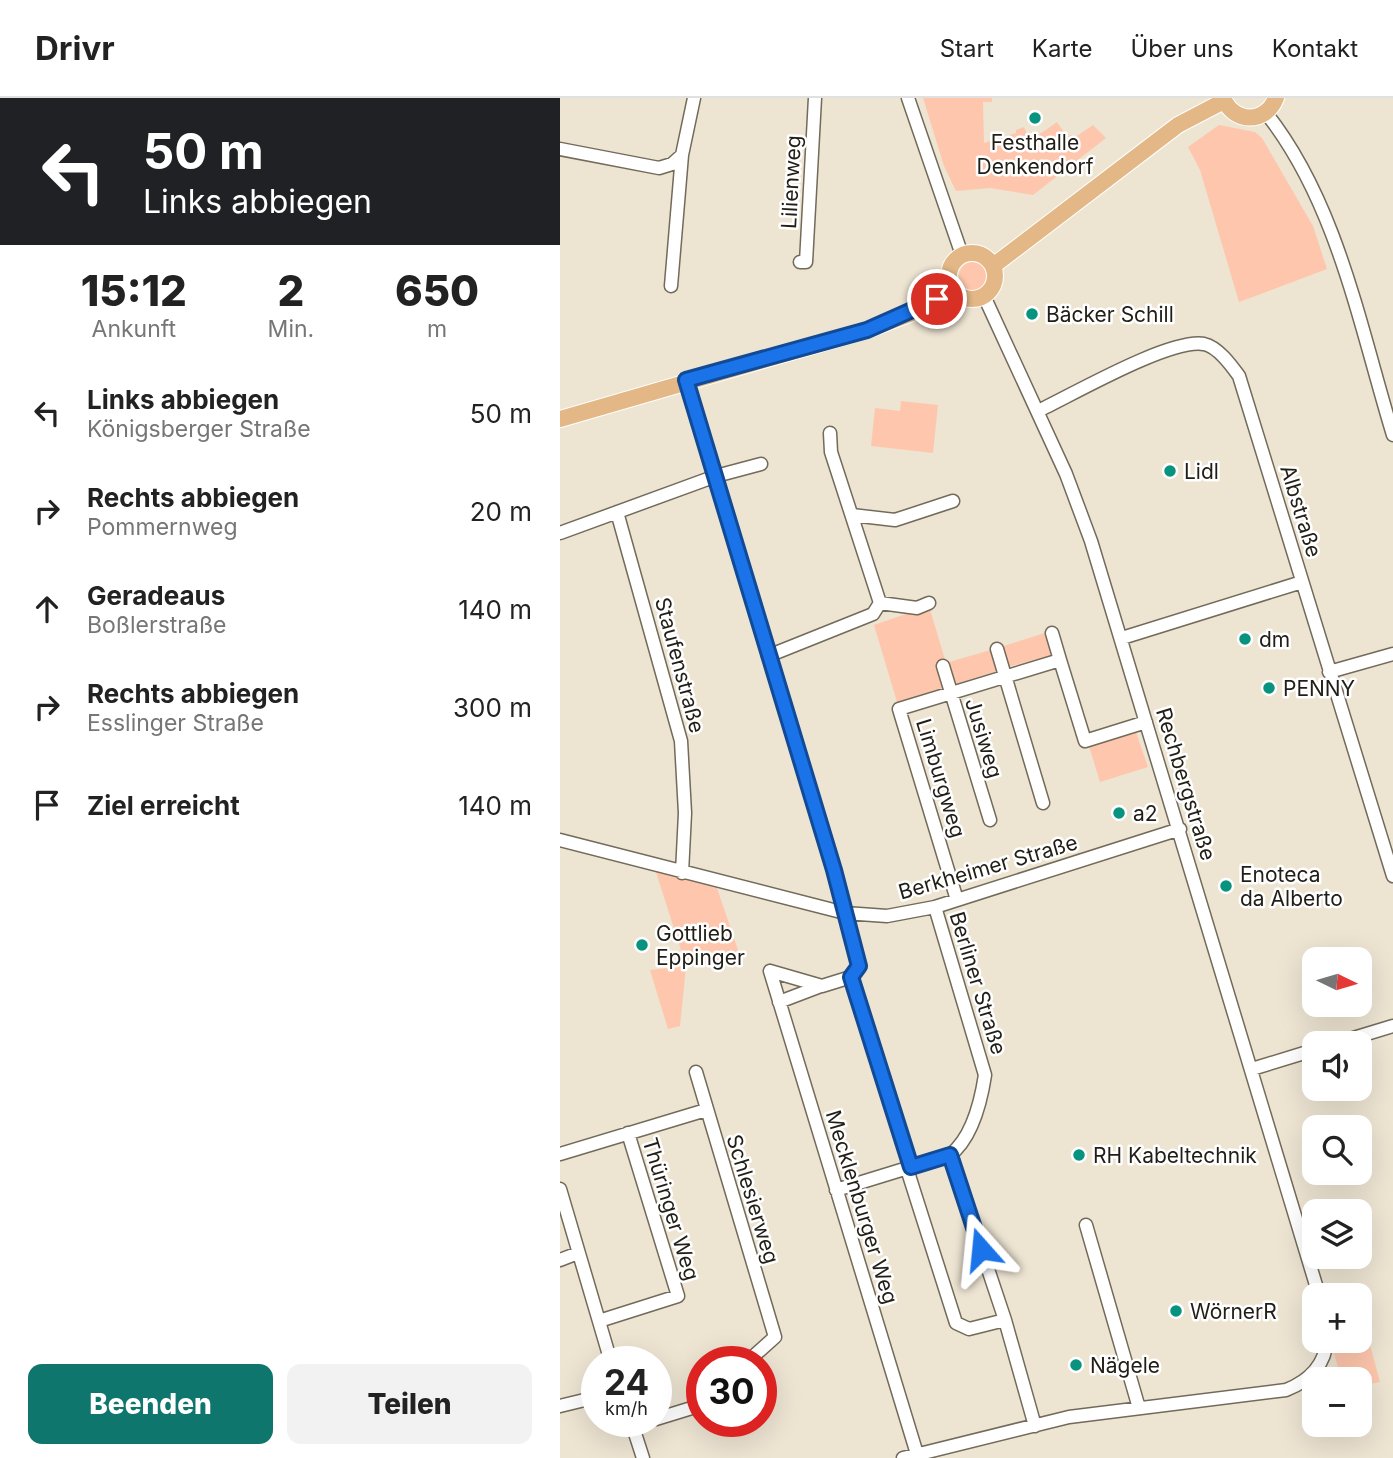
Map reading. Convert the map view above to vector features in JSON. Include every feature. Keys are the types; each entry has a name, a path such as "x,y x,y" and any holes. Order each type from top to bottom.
{"main road":[{"path":"993,266 1178,125 1224,100 1228,108 1242,117 1251,118 1266,113 1276,98"},
{"path":"980,254 993,266 994,283 984,296 970,299 954,290 950,270 962,256 980,254"},
{"path":"560,419 686,380 867,330 912,313 954,290"}],"street":[{"path":"671,286 682,155 694,98"},
{"name":"Lilienweg","path":"800,262 806,262 815,98"},
{"path":"908,98 962,256"},
{"path":"1266,113 1302,164 1320,202 1393,435"},
{"path":"560,149 659,168 672,164 682,155"},
{"name":"Rechbergstraße","path":"984,296 1038,411 1091,541 1315,1283"},
{"name":"Albstraße","path":"1038,411 1147,357 1196,344 1207,345 1239,376 1393,876"},
{"path":"686,380 859,966 851,977 779,1002"},
{"path":"830,433 831,452 880,603"},
{"path":"560,533 716,476 761,464"},
{"path":"852,515 895,520 953,501"},
{"name":"Staufenstraße","path":"617,512 681,741 685,813 682,873"},
{"path":"1122,638 1302,582"},
{"path":"768,656 873,614 880,603"},
{"path":"880,603 917,608 929,603"},
{"path":"1052,633 1085,740 1146,722"},
{"path":"997,649 1043,803"},
{"path":"1329,672 1393,654"},
{"name":"Limburgweg","path":"957,900 899,709 1059,660"},
{"name":"Jusiweg","path":"943,666 989,820"},
{"name":"Berkheimer Straße","path":"560,840 845,914 887,916 935,907 1180,829"},
{"name":"Berliner Straße","path":"935,907 985,1075 983,1090 963,1145 950,1155"},
{"name":"Mecklenburger Weg","path":"821,986 770,971 917,1454"},
{"path":"851,977 956,1323 969,1329 1005,1320"},
{"path":"1372,1032 1393,1026"},
{"path":"1252,1069 1302,1054"},
{"name":"Schlesierweg","path":"696,1072 775,1337 765,1346"},
{"path":"560,1154 706,1110"},
{"name":"Thüringer Weg","path":"599,1321 678,1296 628,1133"},
{"path":"836,1189 950,1155 1005,1320 1035,1426"},
{"path":"560,1189 606,1346"},
{"path":"1086,1225 1139,1408"},
{"path":"560,1260 578,1253"},
{"path":"903,1458 1086,1414 1286,1390 1307,1379 1317,1369 1323,1353"},
{"path":"560,1406 581,1401"},
{"path":"636,1437 643,1458"}],"shaded area":[{"path":"923,98 992,98 992,102 983,102 984,143 1016,133 1016,130 1024,127 1030,141 1057,122 1067,137 1071,135 1074,138 1093,125 1106,138 1033,195 990,188 956,191 944,166"},
{"path":"1219,125 1255,132 1262,138 1313,226 1327,269 1239,302 1200,170 1188,147"},
{"path":"973,262 983,266 987,276 983,286 973,290 963,286 959,276 963,266"},
{"path":"901,401 938,405 933,453 871,446 875,408 900,411"},
{"path":"929,606 946,663 994,649 998,671 897,702 874,625"},
{"path":"1048,632 1052,655 1008,667 1000,647"},
{"path":"1136,732 1148,767 1100,782 1089,746"},
{"path":"654,866 715,882 742,962 686,967 680,1026 668,1029 650,970 686,966"},
{"path":"1372,1352 1380,1382 1372,1384 1372,1367 1338,1367 1334,1353"}],"place":[{"name":"Festhalle Denkendorf","path":"1035,118"},
{"name":"Bäcker Schill","path":"1032,314"},
{"name":"Lidl","path":"1170,471"},
{"name":"dm","path":"1245,639"},
{"name":"PENNY","path":"1269,688"},
{"name":"a2","path":"1119,813"},
{"name":"Enoteca da Alberto","path":"1226,886"},
{"name":"Gottlieb Eppinger","path":"642,945"},
{"name":"RH Kabeltechnik","path":"1079,1155"},
{"name":"WörnerR","path":"1176,1311"},
{"name":"Nägele","path":"1076,1365"}],"route":[{"path":"937,299 912,313 867,330 686,380 834,870 859,966 851,977 911,1167 950,1155 981,1249"}]}
